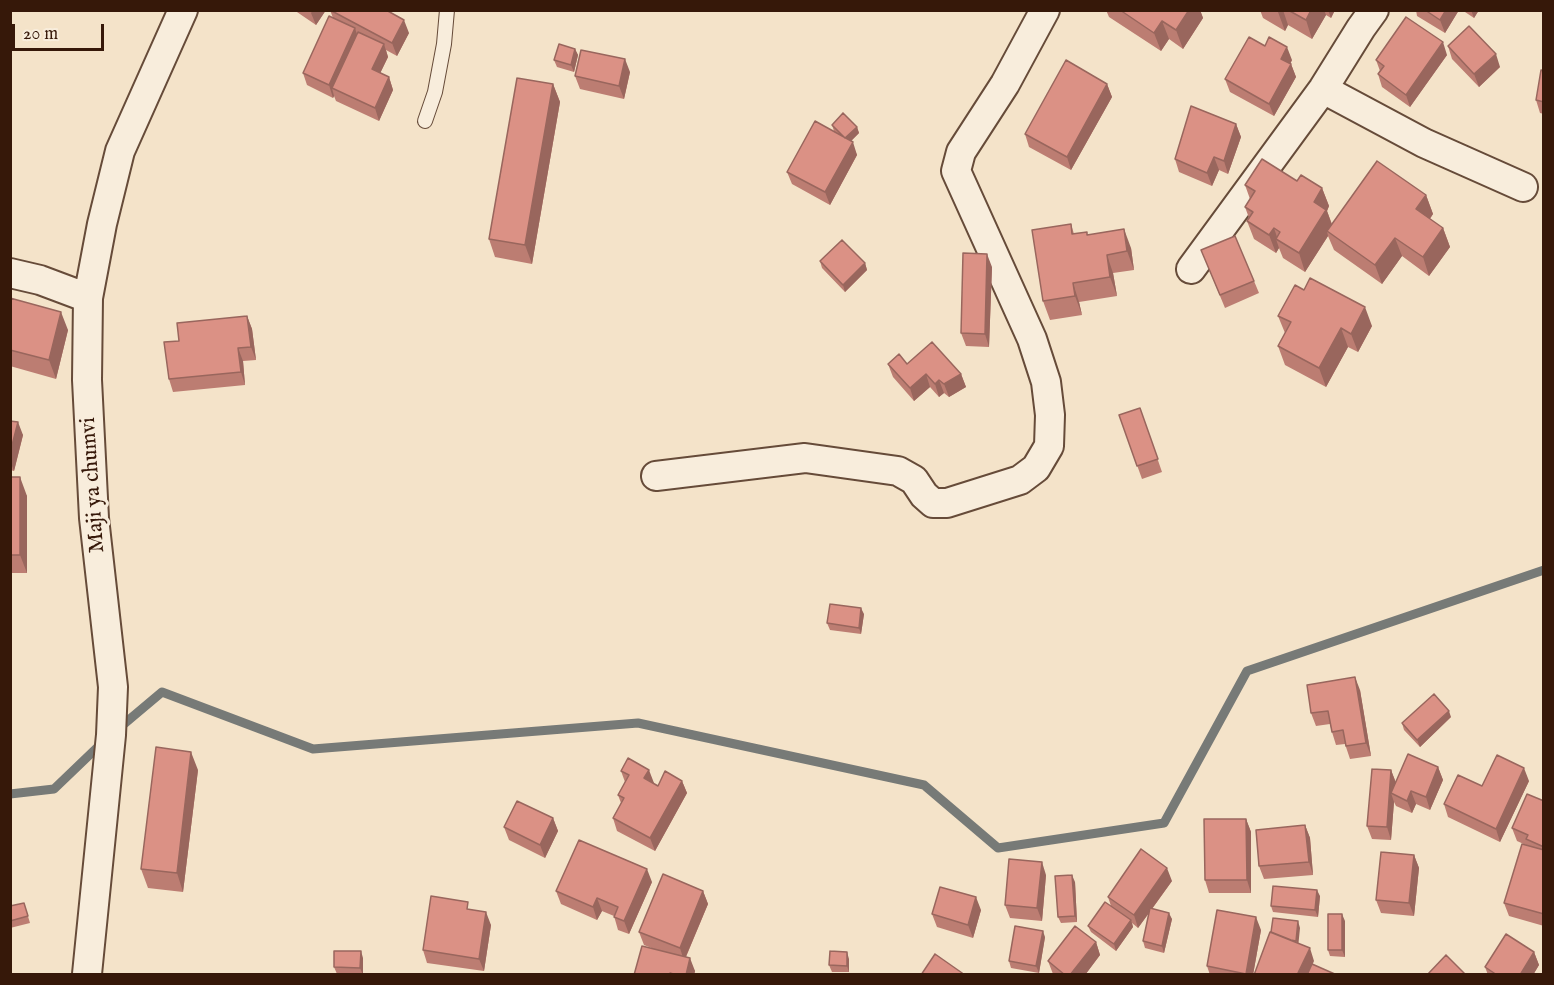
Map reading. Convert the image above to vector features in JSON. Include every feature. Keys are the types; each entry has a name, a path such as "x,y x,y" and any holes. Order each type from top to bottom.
{"street":[{"name":"Maji ya chumvi","path":"87,975 111,735 113,687 94,518 87,380 88,298 102,224 120,151 183,10"},
{"path":"656,476 805,458 898,471 914,480 924,495 933,503 947,503 1020,480 1036,468 1049,446 1050,415 1046,382 1032,339 956,171 961,152 1005,84 1045,10"},
{"path":"1191,269 1323,88 1374,10"},
{"path":"1323,88 1424,143 1523,187"},
{"path":"10,273 40,280 88,298"}],"lane":[{"path":"425,121 435,92 444,44 447,10"}],"building":[{"path":"330,10 386,10 404,20 392,43"},
{"path":"1120,10 1189,10 1176,30 1162,21 1154,33"},
{"path":"1288,10 1311,10 1306,20"},
{"path":"1425,10 1446,10 1440,20"},
{"path":"329,16 355,28 329,85 303,73"},
{"path":"1406,17 1443,42 1406,95 1378,74 1384,66 1376,60"},
{"path":"1469,26 1496,54 1474,74 1448,46"},
{"path":"358,32 384,44 372,69 389,77 375,108 332,88"},
{"path":"1249,37 1265,46 1269,37 1287,47 1281,59 1291,64 1269,104 1225,79"},
{"path":"559,44 575,49 571,65 554,60"},
{"path":"581,50 625,59 619,86 575,76"},
{"path":"1066,60 1107,84 1067,157 1025,134"},
{"path":"1541,70 1544,71 1544,102 1536,100"},
{"path":"517,78 553,84 525,245 489,239"},
{"path":"1191,106 1236,124 1224,161 1214,157 1207,173 1175,159"},
{"path":"843,113 857,127 845,138 832,125"},
{"path":"815,121 853,142 825,192 787,172"},
{"path":"1262,159 1297,181 1301,175 1322,188 1314,202 1326,210 1299,253 1276,239 1280,232 1274,228 1269,235 1247,221 1253,212 1245,207 1255,191 1245,185"},
{"path":"1377,161 1426,195 1416,209 1443,228 1423,257 1395,238 1375,265 1327,231"},
{"path":"1071,224 1072,234 1087,232 1087,235 1124,229 1127,251 1107,255 1110,277 1073,283 1075,296 1043,301 1032,230"},
{"path":"1235,236 1254,281 1220,295 1201,250"},
{"path":"842,240 865,263 843,285 820,261"},
{"path":"963,253 987,254 985,334 961,333"},
{"path":"1310,278 1365,307 1351,334 1341,328 1319,368 1278,346 1291,322 1278,316 1295,285 1304,290"},
{"path":"10,298 61,312 49,360 10,350"},
{"path":"247,316 251,347 238,348 241,372 169,379 164,342 179,341 177,323"},
{"path":"932,342 961,374 944,384 939,380 935,384 926,374 910,388 888,364 899,354 907,364"},
{"path":"1140,408 1158,459 1137,466 1119,415"},
{"path":"10,421 18,422 10,453"},
{"path":"10,477 20,477 20,555 10,555"},
{"path":"830,604 861,608 859,628 827,623"},
{"path":"1355,677 1366,743 1346,746 1343,730 1332,732 1328,711 1311,713 1307,685"},
{"path":"1434,694 1449,711 1417,740 1402,723"},
{"path":"156,747 191,752 177,873 141,869"},
{"path":"1408,754 1438,767 1426,797 1411,791 1407,801 1391,793"},
{"path":"1497,755 1524,768 1496,829 1444,804 1458,775 1482,786"},
{"path":"628,758 649,770 644,778 658,786 665,771 682,781 650,838 613,818 624,798 618,795 629,775 621,771"},
{"path":"1372,769 1391,770 1387,827 1367,826"},
{"path":"1527,794 1544,801 1544,847 1526,839 1528,835 1512,828"},
{"path":"517,801 553,818 540,845 504,827"},
{"path":"1204,819 1246,819 1247,880 1205,880"},
{"path":"1305,825 1309,862 1259,866 1256,830"},
{"path":"579,840 647,869 624,921 614,917 618,907 597,898 593,907 556,891"},
{"path":"1522,844 1544,850 1544,914 1504,903"},
{"path":"1141,849 1167,868 1134,915 1108,897"},
{"path":"1381,852 1414,855 1409,903 1376,900"},
{"path":"1009,859 1042,862 1037,908 1005,905"},
{"path":"663,874 703,891 680,948 639,932"},
{"path":"1072,875 1075,916 1058,917 1055,876"},
{"path":"1273,886 1317,890 1315,910 1271,906"},
{"path":"940,887 976,897 968,925 932,914"},
{"path":"431,896 468,902 467,909 486,912 479,959 423,950"},
{"path":"1105,902 1131,920 1114,944 1088,926"},
{"path":"24,903 28,916 10,921 10,906"},
{"path":"1150,908 1169,913 1162,946 1143,941"},
{"path":"1217,910 1256,917 1246,974 1207,966"},
{"path":"1328,914 1342,914 1342,950 1328,950"},
{"path":"1273,918 1298,921 1296,941 1271,932"},
{"path":"1015,926 1043,931 1036,966 1009,961"},
{"path":"1075,926 1096,942 1070,975 1065,975 1048,961"},
{"path":"1270,932 1310,948 1297,975 1254,975"},
{"path":"1506,934 1534,952 1520,975 1497,975 1485,967"},
{"path":"642,946 690,958 686,975 670,973 669,975 634,975"},
{"path":"334,951 361,951 360,968 334,967"},
{"path":"830,951 847,952 847,966 829,965"},
{"path":"935,954 965,975 921,975"},
{"path":"1446,955 1466,975 1427,975"},
{"path":"1312,964 1337,975 1307,975"}],"waterway":[{"path":"118,729 162,692 313,749 638,723 924,785 998,848 1164,823 1247,671 1544,570"},
{"path":"10,794 54,789 103,742"}]}
